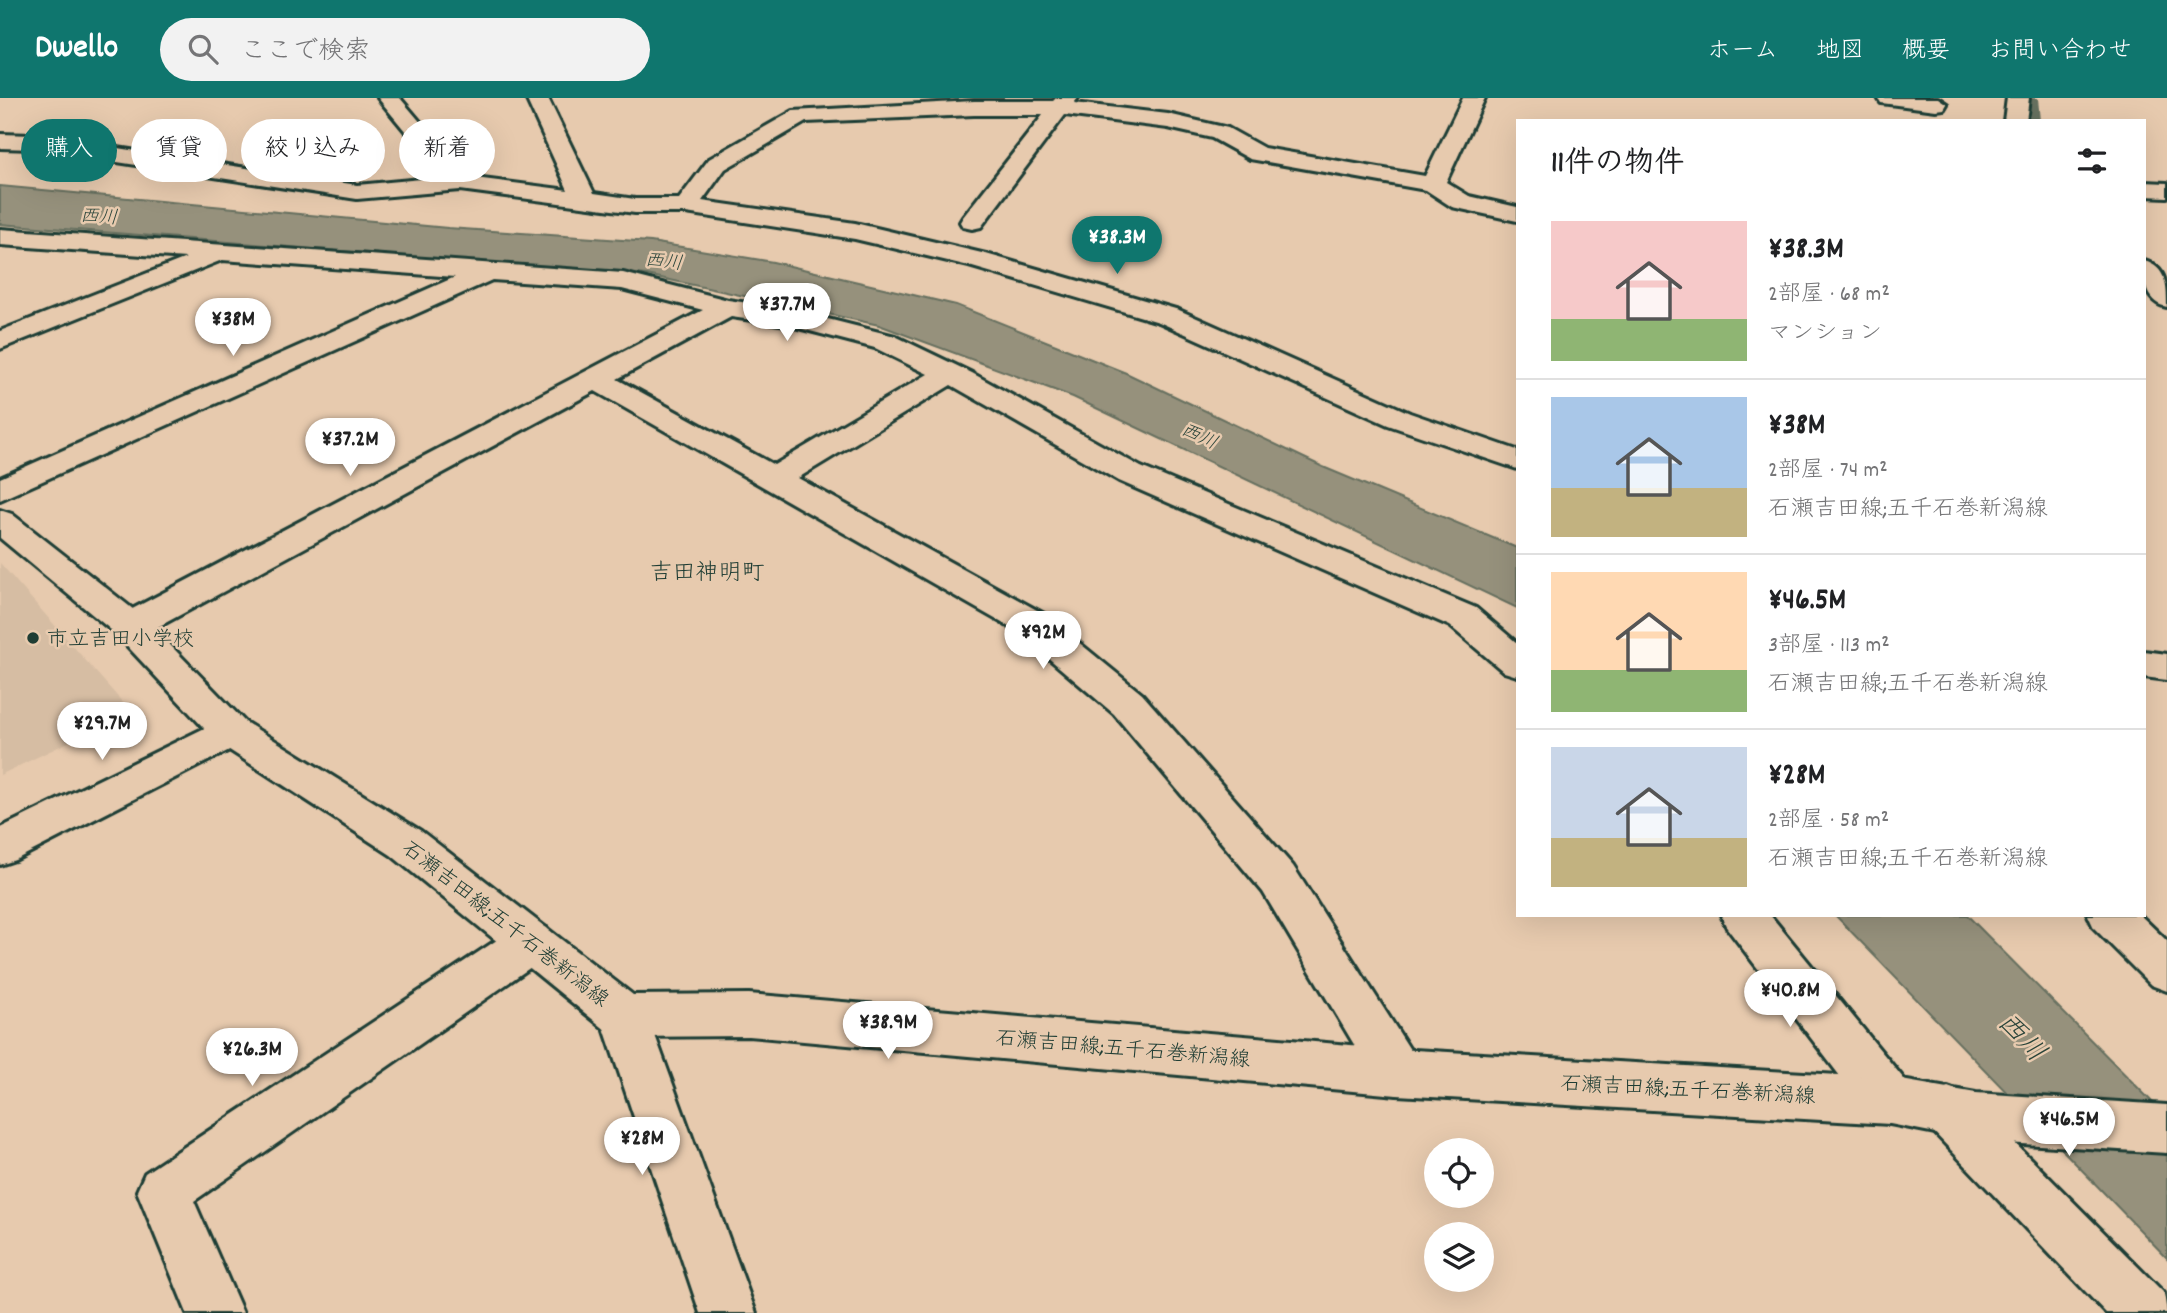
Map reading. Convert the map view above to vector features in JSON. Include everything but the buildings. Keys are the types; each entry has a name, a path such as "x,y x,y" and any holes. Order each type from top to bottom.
{"street":[{"path":"389,98 460,183"},
{"path":"537,98 585,200"},
{"path":"1433,184 1474,98"},
{"path":"1889,98 1935,108"},
{"path":"2015,119 2018,98"},
{"path":"686,206 717,164 802,107 1064,103 1220,133 1258,154 1433,184 1461,202 1516,214"},
{"path":"972,222 1064,103"},
{"path":"0,141 33,142 357,192 460,183 635,206 686,206 855,231 977,260 1169,316 1399,419 1516,460"},
{"path":"2146,189 2167,190"},
{"path":"0,237 623,281 727,308 788,317 885,342 950,373 1130,474 1463,617 1516,662"},
{"path":"0,341 220,254"},
{"path":"2146,272 2167,299"},
{"path":"0,490 487,273"},
{"path":"130,626 727,308"},
{"path":"774,479 950,373"},
{"path":"594,378 1031,623 1128,704 1278,879 1397,1072"},
{"name":"石瀬吉田線;五千石巻新潟線","path":"0,521 130,626 232,732 406,843 624,1016 749,1015 1397,1072 1890,1101 1962,1114 2167,1129"},
{"path":"2146,664 2167,667"},
{"path":"0,848 232,732"},
{"path":"1745,917 1890,1101"},
{"path":"2112,917 2167,971"},
{"path":"215,1313 163,1191 531,943"},
{"path":"624,1016 728,1313"},
{"path":"1962,1114 2144,1313"}],"shaded area":[{"name":"市立吉田小学校","path":"0,563 131,712 0,775"}],"water":[{"name":"西川","path":"0,186 448,228 651,242 773,262 956,305 1126,373 1323,467 1516,548 1516,608 1073,397 879,325 647,275 0,224"},
{"name":"西川","path":"1837,917 1969,917 2167,1117 2167,1258"}],"waterway":[{"path":"2033,98 2035,119"}],"place":[{"name":"市立吉田小学校","path":"33,638"}],"district":[{"name":"吉田神明町","path":"707,571"}]}
